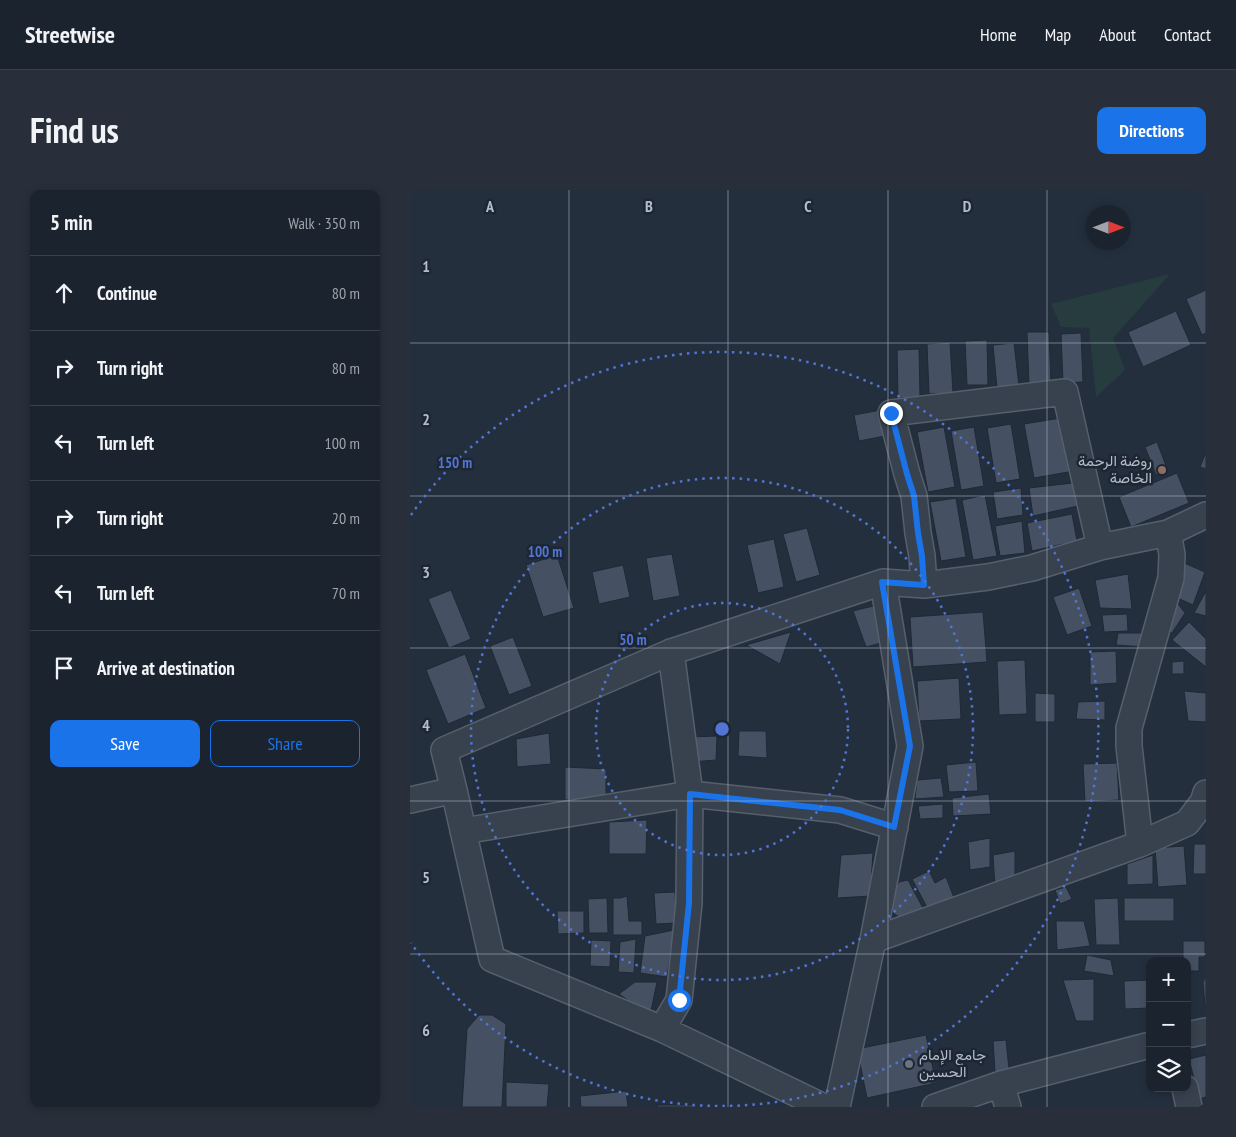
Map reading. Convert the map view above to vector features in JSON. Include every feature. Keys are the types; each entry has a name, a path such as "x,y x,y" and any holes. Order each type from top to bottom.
{"street":[{"path":"924,585 914,496 891,413 1065,392 1100,547"},
{"path":"824,1107 662,1029 492,959 444,750 671,652 882,582 924,585 988,577 1032,568 1100,547 1168,533 1206,515"},
{"path":"1140,844 1129,746 1129,728 1171,578 1172,554 1168,533"},
{"path":"837,1107 873,940 910,746 882,582"},
{"path":"662,1029 679,1000 689,903 690,794 671,652"},
{"path":"410,800 454,790"},
{"path":"873,940 1140,844 1197,827 1206,793"},
{"path":"463,831 690,794 840,810 894,827"},
{"path":"1191,1034 1206,1031"},
{"path":"935,1107 1005,1095 1146,1046"},
{"path":"1186,1092 1189,1107"}],"green space":[{"path":"1170,274 1113,338 1125,370 1096,397 1089,328 1061,327 1051,304"}],"building":[{"path":"1206,290 1206,333 1202,335 1186,299"},
{"path":"1176,311 1191,345 1143,367 1128,332"},
{"path":"1027,332 1049,332 1051,384 1029,385"},
{"path":"1081,333 1083,382 1063,383 1061,334"},
{"path":"987,340 988,385 967,385 965,341"},
{"path":"950,342 953,393 929,394 927,344"},
{"path":"1014,343 1019,386 997,388 993,345"},
{"path":"919,349 920,397 898,398 897,350"},
{"path":"886,409 890,435 859,441 854,415"},
{"path":"1061,418 1074,471 1034,478 1024,424"},
{"path":"1011,424 1020,479 996,483 987,428"},
{"path":"944,427 955,487 928,492 917,432"},
{"path":"974,427 984,486 961,490 951,431"},
{"path":"1157,442 1168,471 1156,475 1145,447"},
{"path":"1206,452 1206,469 1200,467"},
{"path":"1177,473 1189,503 1131,527 1119,497"},
{"path":"1073,483 1078,506 1033,516 1029,488"},
{"path":"1021,488 1023,515 997,519 993,492"},
{"path":"985,495 997,556 973,560 962,500"},
{"path":"956,498 966,557 941,561 930,502"},
{"path":"1072,514 1077,541 1032,551 1027,523"},
{"path":"1022,521 1025,553 1000,556 995,526"},
{"path":"807,528 820,575 796,582 783,534"},
{"path":"774,539 784,587 758,593 747,545"},
{"path":"672,554 680,596 653,601 646,558"},
{"path":"557,555 574,608 543,617 526,565"},
{"path":"1184,563 1205,572 1193,605 1173,596"},
{"path":"623,565 630,597 599,604 592,572"},
{"path":"1128,574 1132,609 1100,608 1095,580"},
{"path":"1079,588 1092,626 1067,635 1053,597"},
{"path":"451,590 471,639 449,648 428,599"},
{"path":"1206,591 1206,616 1194,613"},
{"path":"1175,600 1185,613 1172,633 1163,632"},
{"path":"873,606 885,642 866,647 853,611"},
{"path":"983,612 987,662 913,667 910,617"},
{"path":"1127,614 1128,631 1104,632 1102,615"},
{"path":"1189,622 1206,639 1206,667 1172,640"},
{"path":"791,632 780,664 746,645"},
{"path":"1118,633 1145,633 1145,647 1116,645"},
{"path":"513,637 532,686 509,695 490,646"},
{"path":"1116,651 1117,683 1090,685 1090,652"},
{"path":"465,654 486,708 448,724 426,670"},
{"path":"1025,660 1027,714 999,715 997,661"},
{"path":"1184,661 1184,674 1172,674 1172,662"},
{"path":"959,678 961,719 919,721 917,681"},
{"path":"1184,691 1206,693 1206,722 1188,721"},
{"path":"1035,693 1055,694 1055,722 1035,722"},
{"path":"1105,701 1105,720 1076,719 1078,702"},
{"path":"739,731 766,731 767,758 738,756"},
{"path":"549,733 551,764 517,767 516,739"},
{"path":"717,736 716,760 690,762 690,737"},
{"path":"976,762 978,791 949,792 946,765"},
{"path":"1117,763 1119,800 1085,802 1083,764"},
{"path":"565,767 606,769 606,800 565,800"},
{"path":"941,778 944,797 915,799 917,780"},
{"path":"989,794 991,814 953,816 952,798"},
{"path":"943,804 943,818 920,819 918,806"},
{"path":"647,820 646,854 609,854 609,822"},
{"path":"990,838 990,867 970,870 968,842"},
{"path":"1194,844 1206,844 1206,874 1193,874"},
{"path":"1184,846 1187,885 1158,887 1155,848"},
{"path":"1015,851 1015,879 995,887 993,855"},
{"path":"873,853 870,896 837,898 841,855"},
{"path":"1153,855 1153,884 1127,885 1127,864"},
{"path":"929,871 935,883 946,877 956,903 930,913 912,879"},
{"path":"908,880 925,912 899,917 893,913 891,906 894,889 899,882"},
{"path":"1066,887 1072,899 1060,904 1055,890"},
{"path":"675,892 677,923 656,924 654,893"},
{"path":"627,896 629,921 642,921 642,935 613,935 613,898"},
{"path":"607,898 608,933 589,933 588,899"},
{"path":"1118,898 1120,945 1096,945 1094,899"},
{"path":"1124,898 1174,898 1174,921 1124,921"},
{"path":"557,911 584,911 584,933 558,934"},
{"path":"1056,921 1084,921 1090,946 1057,950"},
{"path":"674,930 667,977 640,973 645,936"},
{"path":"636,939 634,973 618,972 620,942"},
{"path":"591,940 611,941 610,967 590,966"},
{"path":"1183,941 1205,941 1205,957 1199,957 1199,971 1191,971 1191,957 1183,957"},
{"path":"1087,955 1111,960 1114,976 1084,971"},
{"path":"1206,976 1206,1007 1205,1007 1203,982"},
{"path":"1094,979 1094,1021 1076,1021 1063,980"},
{"path":"1146,980 1146,1008 1125,1009 1124,981"},
{"path":"635,982 657,982 650,1016 619,994"},
{"path":"479,1015 492,1015 506,1024 502,1107 462,1107 467,1029"},
{"path":"926,1035 936,1083 867,1098 857,1049"},
{"path":"1006,1040 1009,1069 995,1072 993,1041"},
{"path":"1206,1055 1206,1097 1199,1099 1191,1067 1191,1059"},
{"path":"506,1082 549,1084 547,1107 506,1107"},
{"path":"626,1091 628,1107 581,1107 580,1096"},
{"path":"657,1105 696,1105 696,1107 657,1107"}],"place":[{"name":"روضة الرحمة الخاصة","path":"1162,470"},
{"name":"جامع الإمام الحسين","path":"909,1064"}],"route":[{"path":"679,1000 689,903 690,794 840,810 894,827 910,746 882,582 924,585 914,496 891,413"}]}
